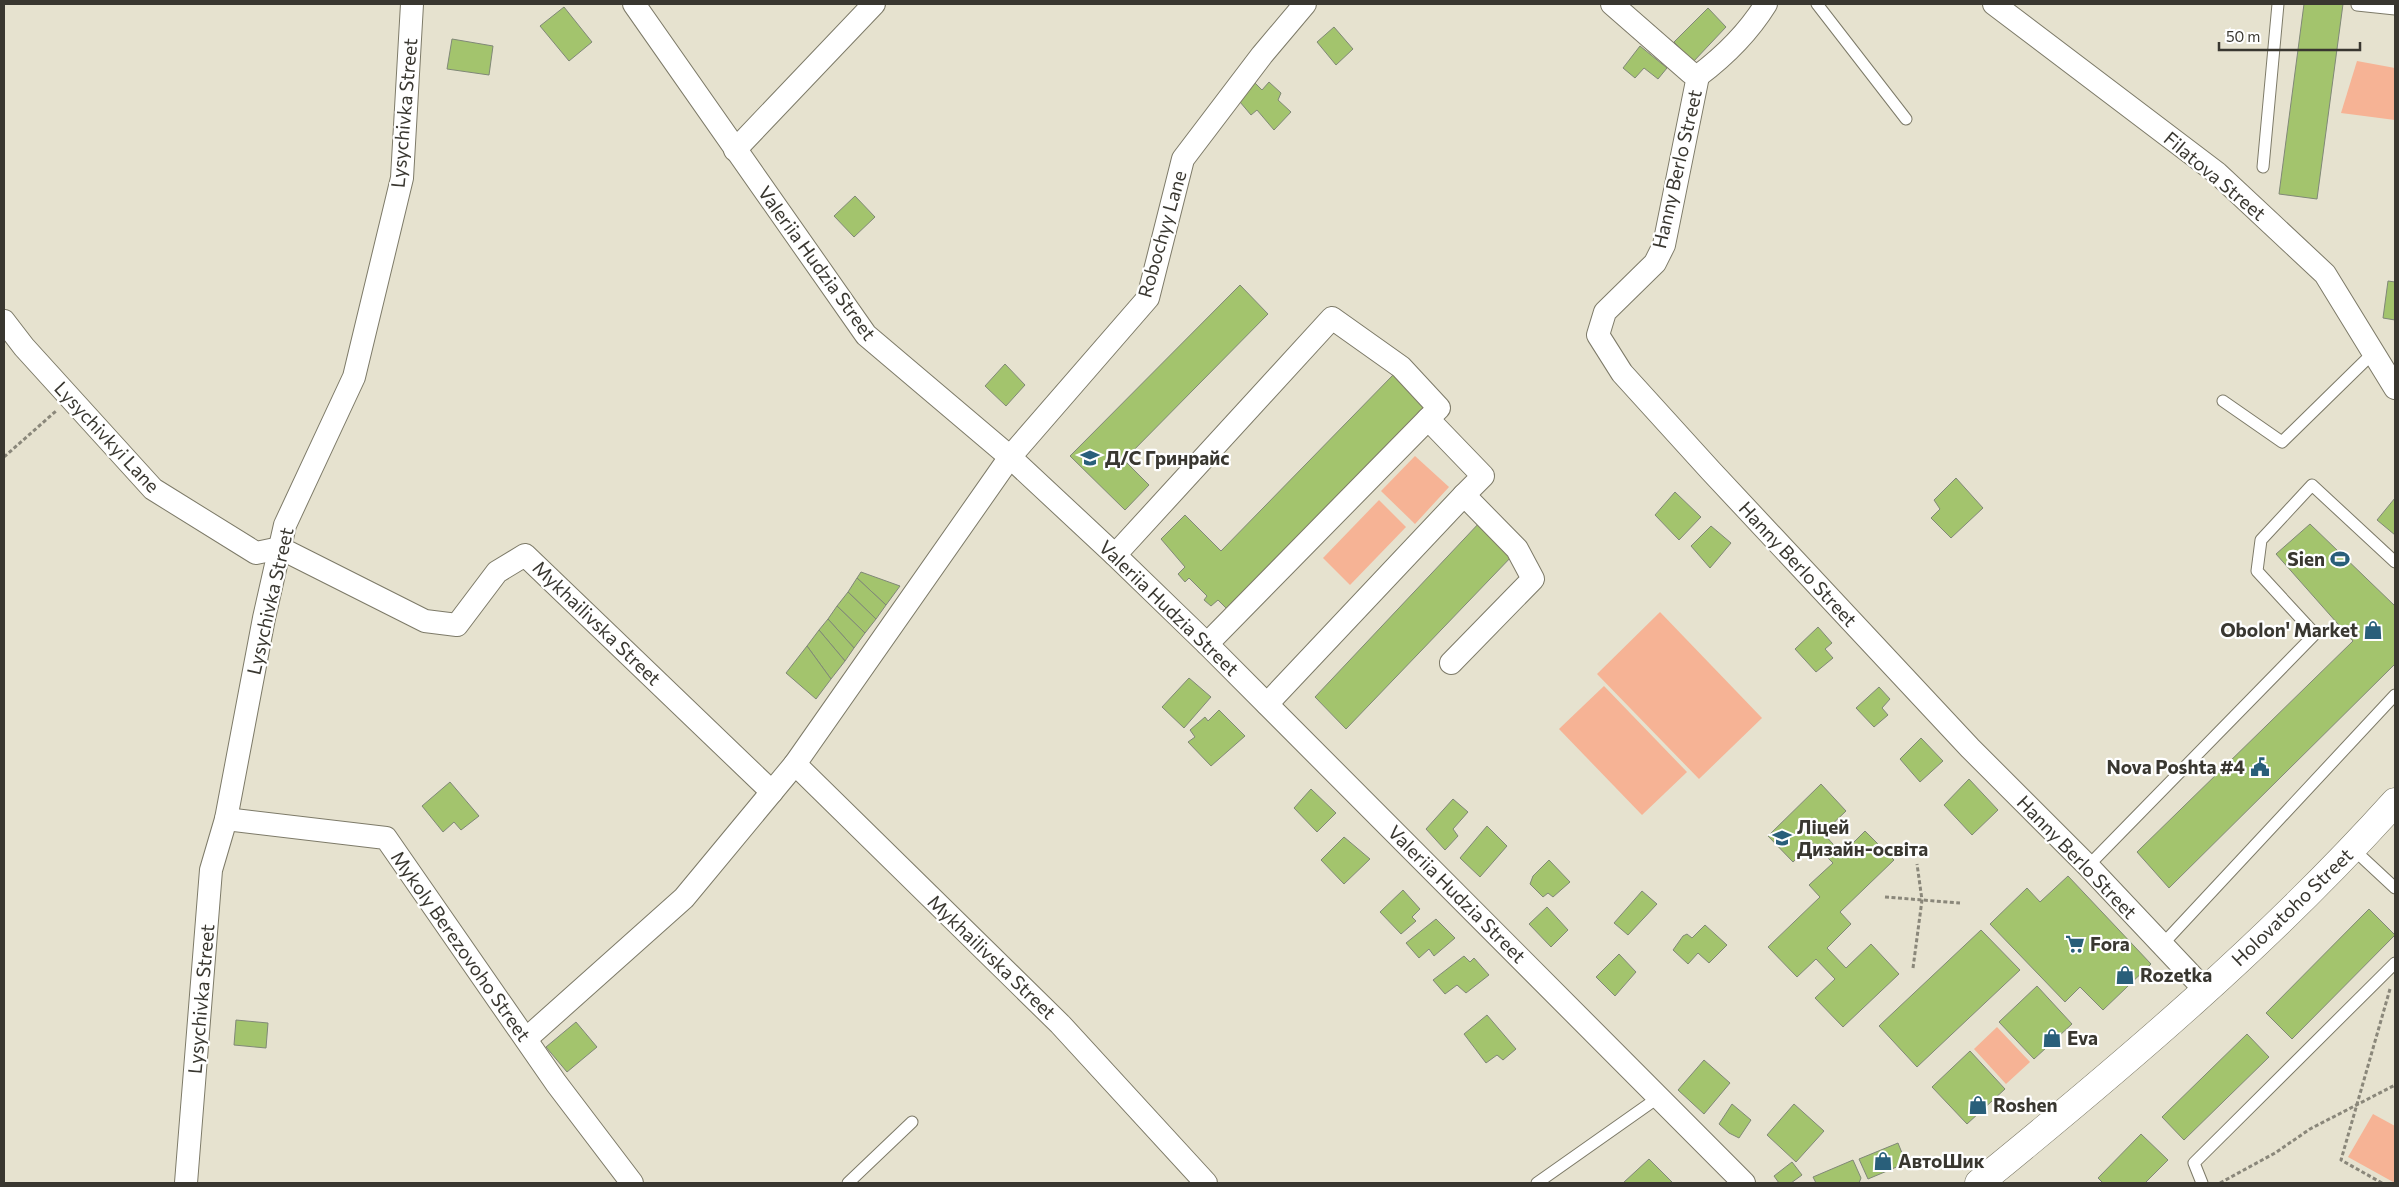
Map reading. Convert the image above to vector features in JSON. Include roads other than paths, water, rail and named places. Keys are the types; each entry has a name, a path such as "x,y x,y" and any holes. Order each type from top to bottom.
{"main road":[{"name":"Holovatoho Street","path":"1979,1183 2107,1078 2206,991 2352,848 2395,802"}],"street":[{"name":"Lysychivka Street","path":"186,1183 211,870 226,819 264,618 285,525 354,377 402,178 412,4"},
{"name":"Valeriia Hudzia Street","path":"634,4 866,335 1010,457 1115,555 1207,644 1744,1183"},
{"path":"735,150 874,4"},
{"name":"Robochyy Lane","path":"795,764 1010,457 1148,298 1183,159 1262,55 1305,4"},
{"path":"1612,4 1691,73 1698,76 1724,57 1753,25 1766,4"},
{"name":"Filatova Street","path":"1994,4 2217,173 2325,274 2395,388"},
{"name":"Hanny Berlo Street","path":"1698,76 1664,245 1655,263 1605,312 1598,335 1622,373 1711,471 1970,748 2088,866 2206,991"},
{"path":"1115,555 1332,318 1401,367 1439,408 1207,644"},
{"name":"Lysychivkyi Lane","path":"4,322 70,399 153,489 256,553 280,548"},
{"path":"1267,704 1483,476 1428,419"},
{"path":"1451,663 1533,579 1517,549 1464,494"},
{"name":"Mykhailivska Street","path":"280,548 425,621 457,625 497,572 526,555 772,792"},
{"name":"Mykhailivska Street","path":"795,764 1060,1024 1206,1183"},
{"path":"526,1039 684,898 795,764"},
{"name":"Mykoly Berezovoho Street","path":"226,819 386,838 556,1083 632,1183"}],"lane":[{"path":"1816,4 1906,119"},
{"path":"2263,167 2278,4"},
{"path":"2357,5 2395,10"},
{"path":"2223,401 2282,442 2373,353"},
{"path":"2088,866 2315,634 2257,571 2261,540 2312,486 2395,562"},
{"path":"2162,946 2395,695"},
{"path":"2352,848 2395,888"},
{"path":"2202,1183 2194,1163 2395,963"},
{"path":"1537,1183 1659,1097"},
{"path":"848,1183 912,1122"}],"place":[{"name":"Д/С Гринрайс","path":"1090,458"},
{"name":"Sien","path":"2340,559"},
{"name":"Obolon' Market","path":"2373,630"},
{"name":"Nova Poshta #4","path":"2260,767"},
{"name":"Ліцей Дизайн-освіта","path":"1782,838"},
{"name":"Fora","path":"2075,944"},
{"name":"Rozetka","path":"2125,975"},
{"name":"Eva","path":"2052,1038"},
{"name":"Roshen","path":"1978,1105"},
{"name":"АвтоШик","path":"1883,1161"}]}
